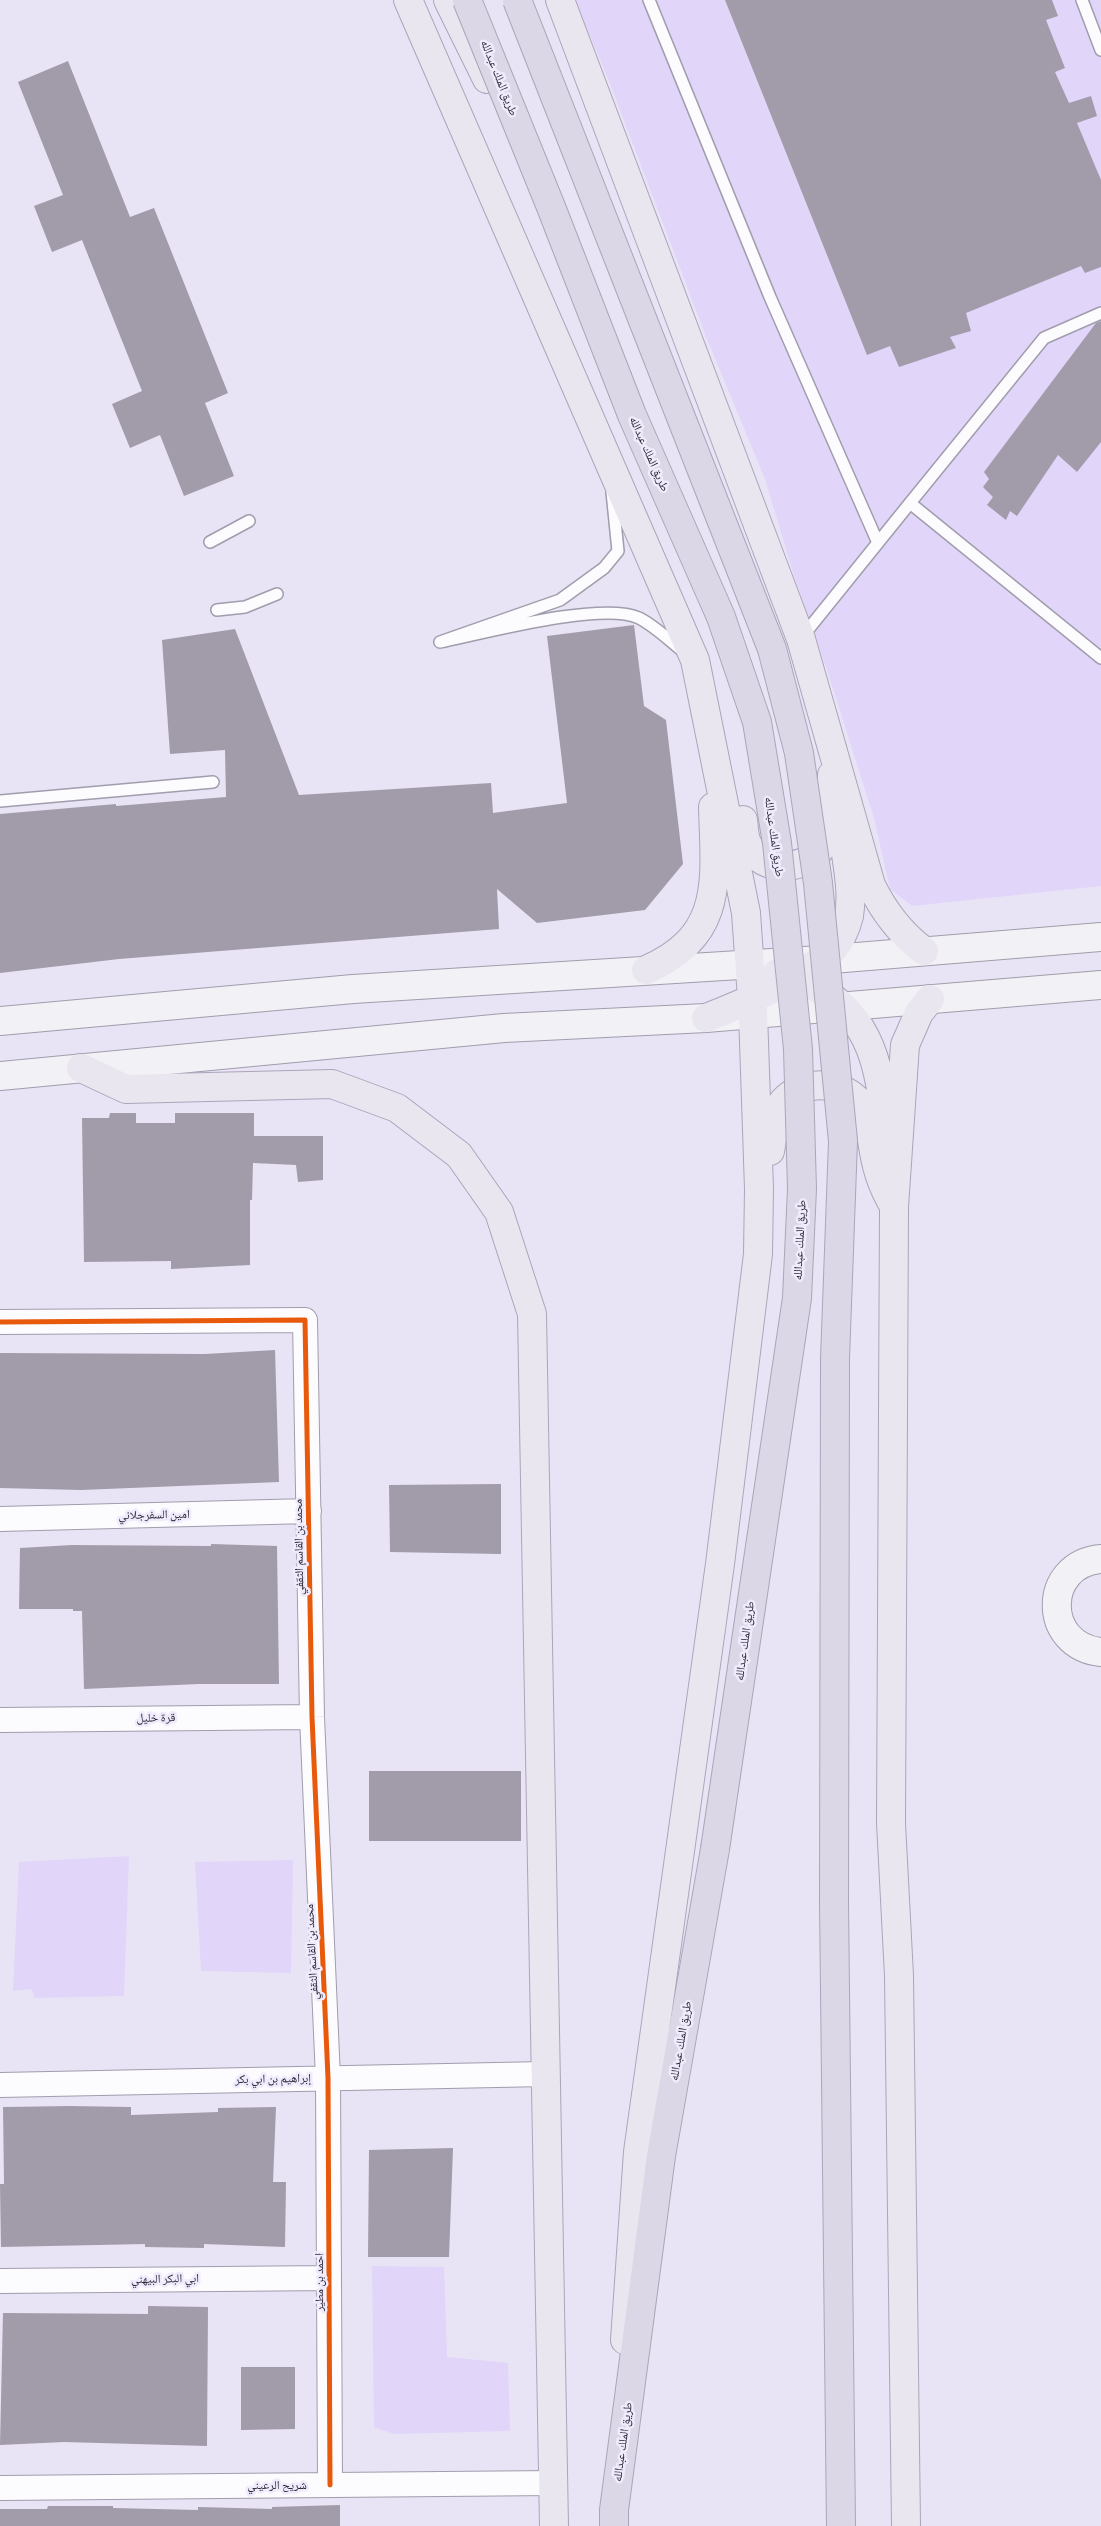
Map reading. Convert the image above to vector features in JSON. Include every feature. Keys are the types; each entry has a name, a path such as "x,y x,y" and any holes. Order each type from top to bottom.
{"highway":[{"name":"طريق الملك عبدالله","path":"467,0 551,207 632,415 720,617 757,722 776,843 798,1050 802,1189 797,1298 715,1849 661,2156 614,2518"},
{"path":"517,0 772,649 799,753 818,883 844,1141 834,1359 834,1901 841,2526"}],"main road":[{"path":"408,0 695,660 746,913 753,1005 759,1188 758,1254 720,1564 638,2152 614,2518"},
{"path":"448,0 551,207"},
{"path":"560,0 801,638 871,885 889,918 924,951"},
{"path":"711,736 724,753 734,773 746,842 760,858 779,866 789,866 807,861 815,856 826,840 833,754"},
{"path":"646,970 674,955 686,945 696,932 710,907 715,881 711,736"},
{"path":"753,1005 790,978 820,960 838,943 848,917 851,902 833,754"},
{"path":"0,1021 353,990 820,960 1101,938"},
{"path":"749,964 817,988 842,1006 864,1035 878,1068 882,1085 894,1207"},
{"path":"0,1076 504,1028 706,1018 753,1005 842,1006 1101,984"},
{"path":"906,2526 899,1976 891,1823 894,1207 905,1046 919,1013 930,999"},
{"path":"81,1068 126,1089 332,1084 397,1108 459,1155 499,1212 532,1314 554,2526"},
{"path":"759,1188 771,1148 773,1122 777,1111 792,1094 812,1086 824,1085 846,1092 863,1108 871,1129 876,1165 894,1207"},
{"path":"1101,1559 1081,1564 1072,1571 1058,1591 1056,1604 1057,1615 1068,1637 1088,1650 1101,1653"}],"street":[{"name":"محمد بن القاسم الثقفي","path":"0,1322 305,1320 312,1717 328,2078"},
{"name":"امين السفرجلاني","path":"0,1519 309,1511"},
{"name":"قرة خليل","path":"0,1720 312,1717"},
{"name":"إبراهيم بن ابي بكر","path":"0,2085 546,2074"},
{"name":"احمد بن مطير","path":"328,2078 330,2485"},
{"name":"ابي البكر البيهني","path":"0,2281 329,2278"},
{"name":"شريح الرعيني","path":"0,2488 554,2483"}],"lane":[{"path":"649,0 770,298 878,543"},
{"path":"1082,0 1101,50"},
{"path":"801,638 1044,338 1101,313"},
{"path":"609,465 618,551 604,568 560,600 440,642 566,616 620,612 640,618 695,660"},
{"path":"910,504 1101,658"},
{"path":"210,542 248,521"},
{"path":"217,610 245,607 277,594"},
{"path":"0,801 213,782"}],"shaded area":[{"path":"575,0 1101,0 1101,886 912,906 890,889 874,818 827,670 795,579 765,479 705,334 609,81"},
{"path":"129,1856 124,1996 34,1998 32,1989 13,1991 19,1862"},
{"path":"293,1860 291,1973 201,1971 195,1862"},
{"path":"372,2266 444,2267 447,2357 508,2363 510,2431 394,2434 374,2427"}],"building":[{"path":"725,0 1052,0 1058,16 1046,20 1065,68 1055,72 1069,103 1091,96 1097,116 1077,123 1101,180 1101,267 1085,273 1081,266 966,313 971,331 950,337 956,348 899,367 890,346 867,355"},
{"path":"68,61 130,217 154,208 228,393 205,403 234,476 184,496 160,435 130,448 112,404 142,391 82,240 52,252 34,206 63,195 18,82"},
{"path":"1101,321 1101,442 1077,472 1058,455 1017,516 1010,511 1006,520 987,505 993,497 983,487 989,479 984,472 1096,323"},
{"path":"634,625 644,706 666,720 683,864 645,910 537,923 497,889 499,929 119,959 0,973 0,814 226,797 225,750 170,754 162,640 235,629 299,795 491,783 493,813 567,803 547,636"},
{"path":"110,1113 136,1113 136,1123 175,1123 175,1113 254,1113 254,1136 323,1136 323,1180 298,1182 296,1165 253,1163 252,1200 250,1200 250,1265 171,1269 171,1261 84,1262 82,1118 109,1118"},
{"path":"275,1350 279,1482 81,1490 0,1488 0,1353 205,1354"},
{"path":"501,1484 501,1554 390,1552 389,1485"},
{"path":"211,1544 277,1546 279,1684 199,1684 84,1689 82,1611 73,1611 73,1609 19,1609 20,1548 72,1545 211,1546"},
{"path":"369,1771 521,1771 521,1841 369,1841"},
{"path":"3,2107 131,2107 131,2115 218,2112 218,2108 276,2107 273,2182 286,2182 285,2247 204,2244 204,2248 145,2247 145,2244 1,2247 0,2184 4,2184"},
{"path":"453,2148 449,2257 368,2257 369,2150"},
{"path":"148,2306 208,2307 207,2446 64,2442 0,2445 3,2313 148,2314"},
{"path":"241,2367 295,2367 295,2429 241,2430"},
{"path":"340,2505 340,2526 0,2526 0,2509 47,2509 48,2506 113,2506 113,2508 198,2510 198,2507 272,2509 272,2507"}],"cycle path":[{"path":"0,1322 305,1320 312,1717 328,2078 330,2485"}]}
